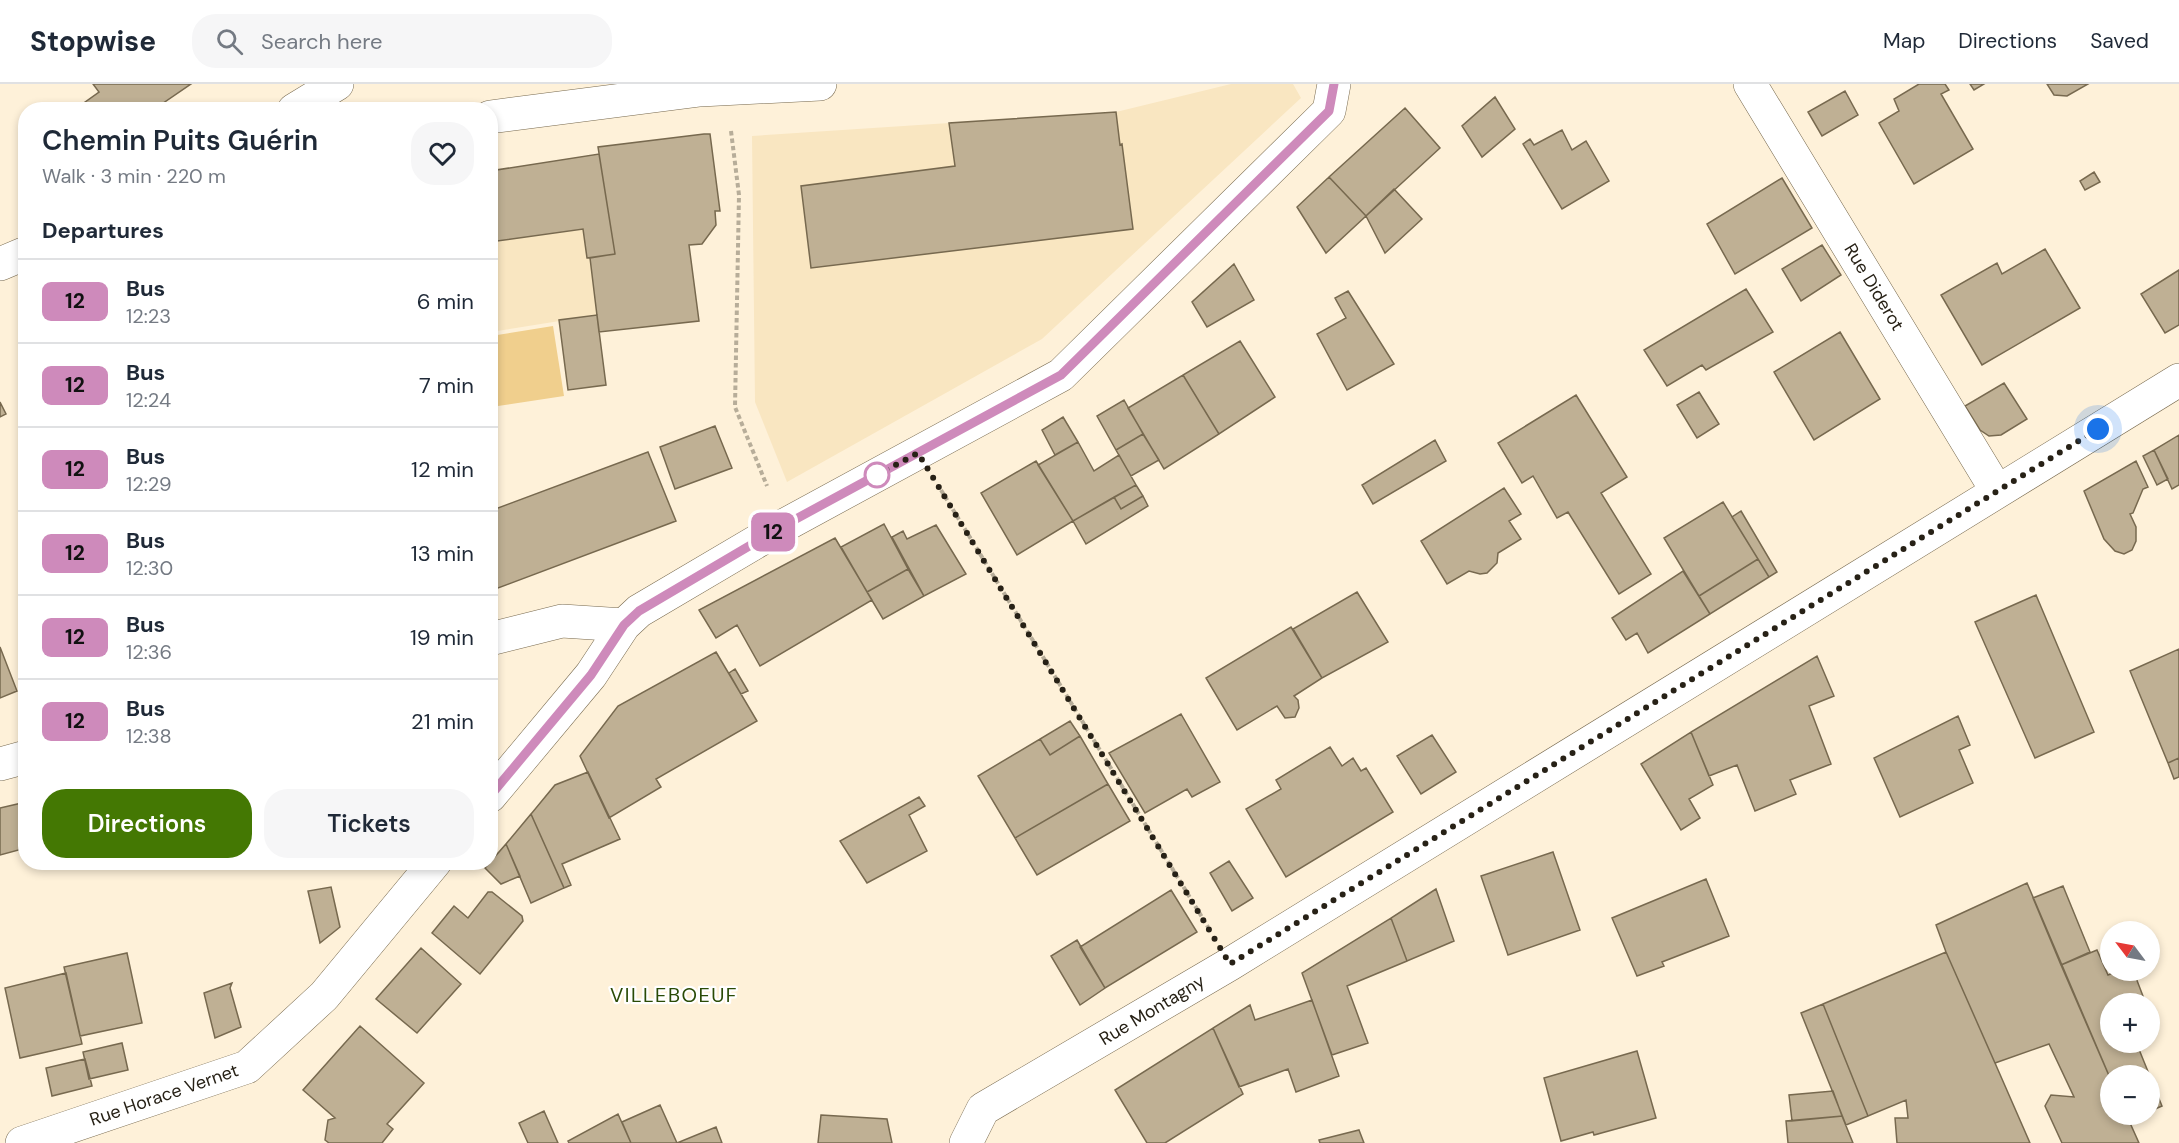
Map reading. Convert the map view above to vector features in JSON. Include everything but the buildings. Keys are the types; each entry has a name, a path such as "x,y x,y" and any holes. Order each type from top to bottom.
{"street":[{"path":"498,116 700,90 820,84"},
{"path":"498,786 591,675 624,625 639,611 783,526 1061,375 1329,111 1334,84"},
{"name":"Rue Diderot","path":"1750,84 1997,491"},
{"path":"0,264 18,256"},
{"name":"Rue Montagny","path":"966,1143 983,1109 1230,964 2179,380"},
{"path":"498,637 562,621 624,625"},
{"path":"0,764 18,759"},
{"name":"Rue Horace Vernet","path":"22,1143 247,1067 324,996 428,870"}],"path":[{"path":"726,89 739,195 735,407 783,526"},
{"path":"918,453 1230,964"}],"shaded area":[{"path":"1231,84 1293,84 1301,98 1042,339 787,482 755,402 752,136 1116,112"},
{"path":"599,154 615,254 597,315 498,331 498,170"},
{"path":"553,326 564,396 498,406 498,335"}],"bus line":[{"name":"12","path":"498,786 591,675 624,625 639,611 783,526 1061,375 1329,111 1334,84"}],"district":[{"name":"VILLEBOEUF","path":"674,995"}],"route":[{"path":"877,475 918,453 1230,964 2098,429"}]}
